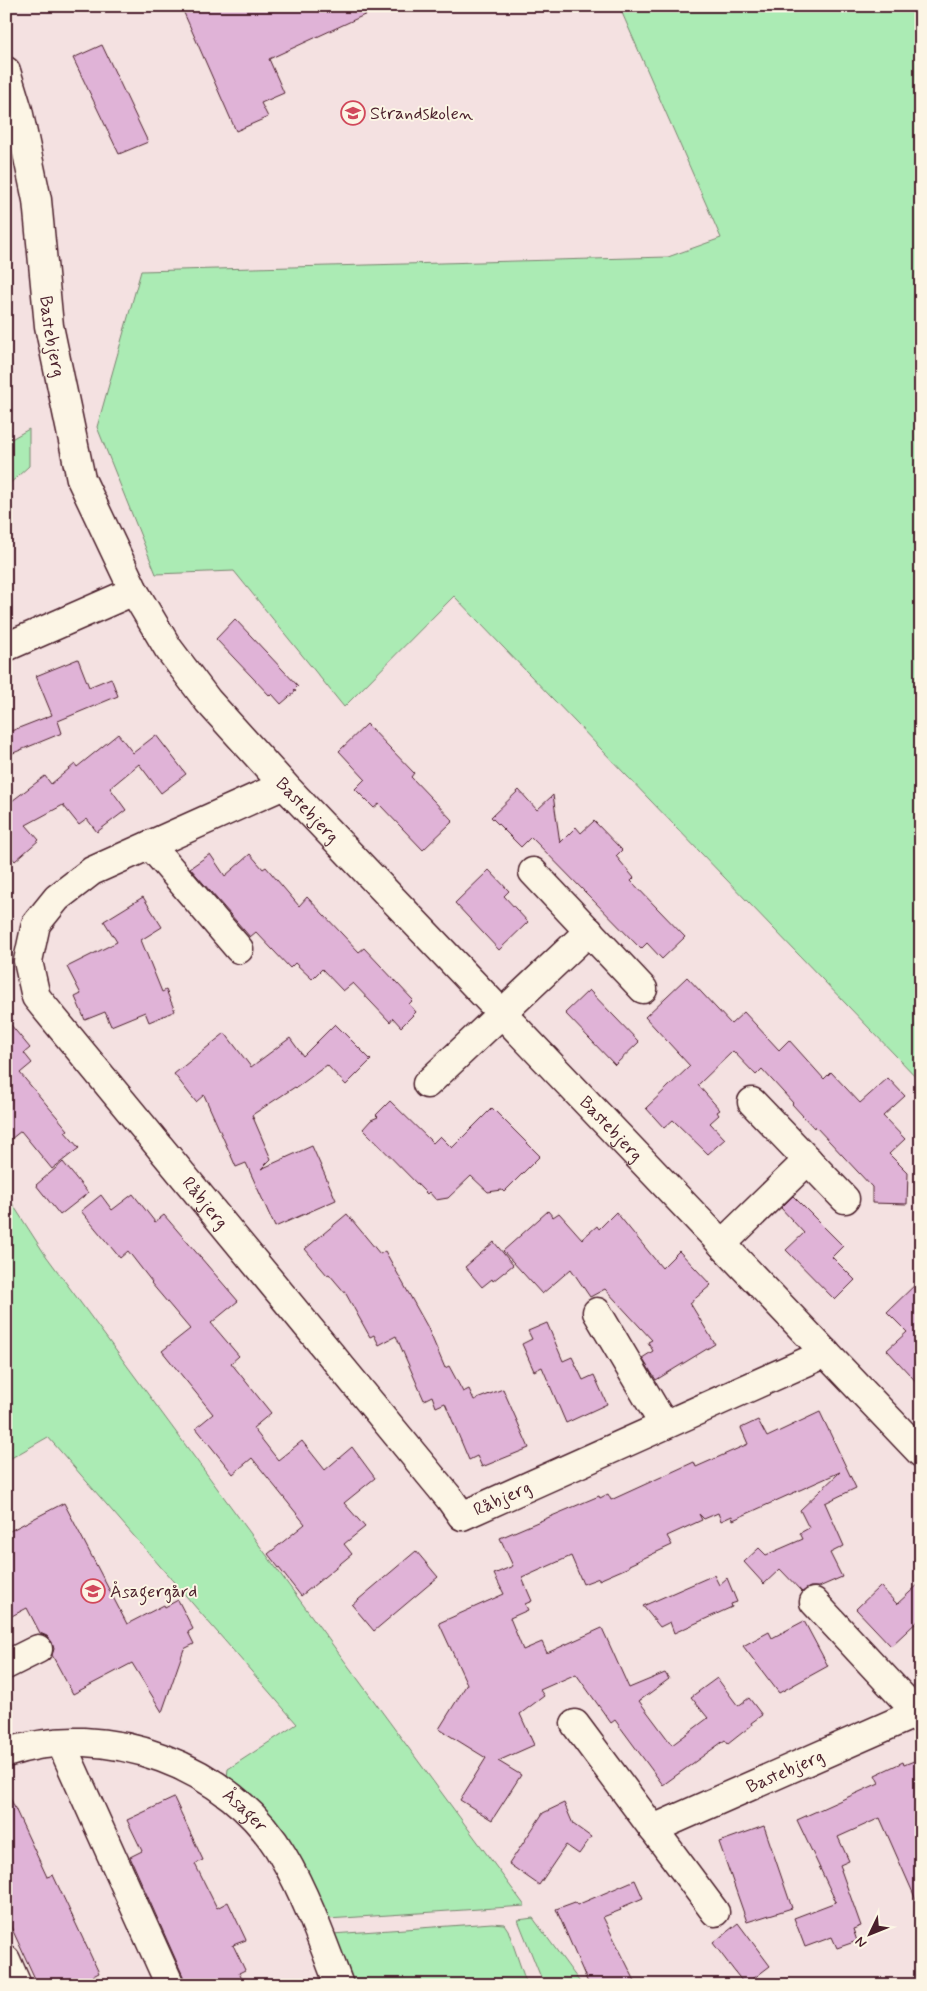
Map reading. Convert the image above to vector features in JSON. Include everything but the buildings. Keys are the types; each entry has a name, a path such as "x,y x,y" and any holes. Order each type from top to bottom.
{"street":[{"name":"Bastebjerg","path":"6,71 18,110 37,200 50,326 81,479 134,591 168,648 208,701 284,785 921,1453"},
{"path":"6,647 134,591"},
{"name":"Råbjerg","path":"284,785 92,871 57,898 36,924 28,961 36,997 450,1499 462,1516 826,1352"},
{"path":"150,845 239,949"},
{"path":"533,872 643,989"},
{"path":"427,1084 501,1012 589,931"},
{"path":"752,1102 846,1199"},
{"path":"722,1244 808,1160"},
{"path":"596,1312 664,1425"},
{"name":"Bastebjerg","path":"653,1829 919,1713 814,1602"},
{"path":"6,1665 38,1648"},
{"path":"575,1724 715,1912"},
{"path":"61,1743 170,1985"},
{"name":"Åsager","path":"6,1753 19,1749 61,1743 98,1743 135,1749 171,1761 204,1778 234,1800 261,1826 283,1856 317,1927 339,1985"},
{"path":"6,1960 17,1985"}],"green space":[{"path":"619,6 921,6 921,1082 454,596 344,707 234,571 156,574 97,427 141,271 668,257 721,238"},
{"path":"29,429 29,466 6,487 6,442"},
{"path":"6,1194 44,1253 525,1906 328,1919 286,1833 259,1804 227,1777 228,1769 297,1724 48,1437 6,1461"},
{"path":"533,1918 582,1985 544,1985 518,1920"},
{"path":"492,1923 504,1924 508,1930 527,1985 353,1985 332,1934"}],"place":[{"name":"Strandskolen","path":"353,113"},
{"name":"Åsagergård","path":"93,1591"}]}
